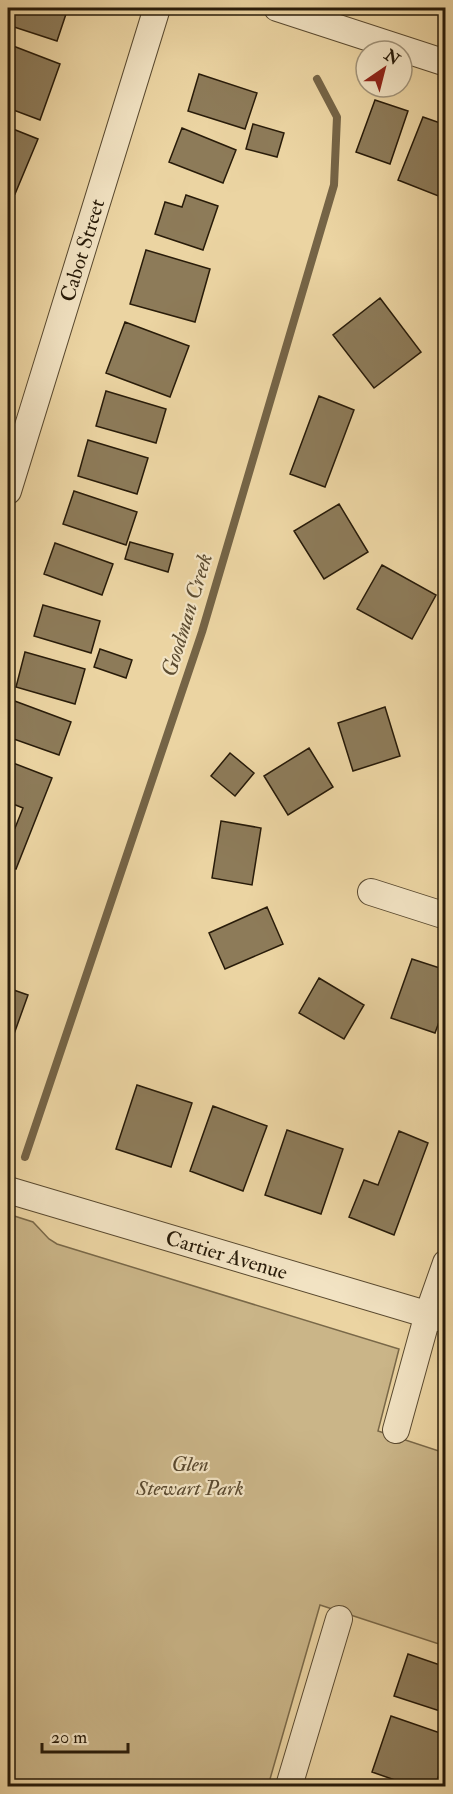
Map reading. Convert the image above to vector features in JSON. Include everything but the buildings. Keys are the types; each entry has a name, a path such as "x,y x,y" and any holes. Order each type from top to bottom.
{"street":[{"name":"Cabot Street","path":"8,491 157,8"},
{"path":"277,8 446,63"},
{"path":"371,892 446,916"},
{"name":"Cartier Avenue","path":"8,1190 437,1317"},
{"path":"396,1430 437,1317 446,1263"},
{"path":"289,1786 339,1619"}],"green space":[{"name":"Glen Stewart Park","path":"8,1214 33,1222 57,1244 399,1349 378,1431 445,1453 445,1646 320,1605 268,1786 8,1786"}],"waterway":[{"name":"Goodman Creek","path":"25,1157 202,632 334,185 337,117 317,79"},
{"name":"Goodman Creek","path":"8,1219 9,1215"}]}
